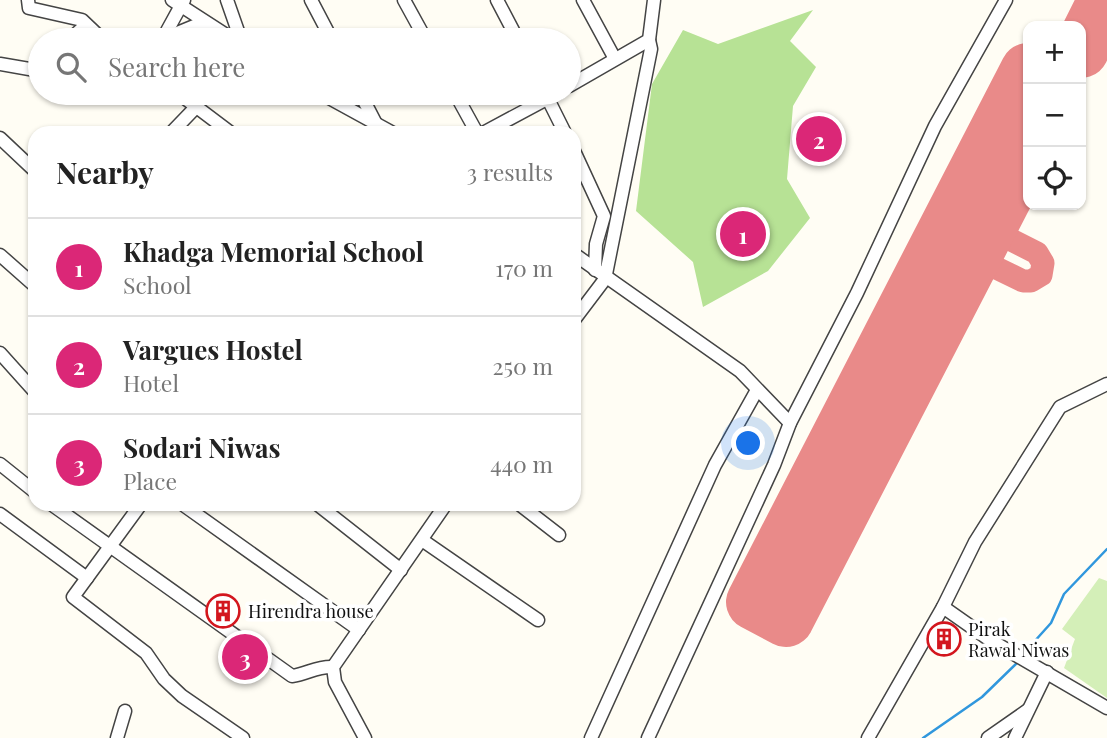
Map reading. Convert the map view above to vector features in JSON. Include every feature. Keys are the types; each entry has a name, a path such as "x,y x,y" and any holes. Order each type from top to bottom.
{"street":[{"path":"16,0 71,16 89,28"},
{"path":"227,0 237,28"},
{"path":"311,0 326,28"},
{"path":"404,0 419,28"},
{"path":"497,0 512,28"},
{"path":"583,0 615,59"},
{"path":"581,308 600,275 639,118 651,50 649,40 654,0"},
{"path":"648,738 774,465 790,423 857,293 935,126 1006,0"},
{"path":"168,28 179,3 214,28"},
{"path":"190,28 204,22"},
{"path":"83,28 86,25"},
{"path":"581,79 649,40"},
{"path":"0,64 28,69"},
{"path":"178,126 198,105 223,126"},
{"path":"342,105 381,126"},
{"path":"366,105 376,123"},
{"path":"462,105 473,126"},
{"path":"496,126 533,105"},
{"path":"555,105 562,126"},
{"path":"0,138 28,164"},
{"path":"581,166 604,216 596,244 600,275"},
{"path":"0,255 28,280"},
{"path":"581,260 740,372 790,423"},
{"path":"0,353 28,384"},
{"path":"868,738 943,607 975,542 1060,407 1107,384"},
{"path":"591,738 715,465 757,390"},
{"path":"0,464 28,486"},
{"path":"61,511 292,676 319,666 333,667"},
{"path":"136,511 73,597 146,653 164,679 182,696 243,738"},
{"path":"192,511 359,630"},
{"path":"326,511 401,570"},
{"path":"365,738 335,682 333,667 441,511"},
{"path":"528,511 558,535"},
{"path":"0,514 87,578"},
{"path":"422,540 538,620"},
{"path":"943,607 990,640 1107,708"},
{"path":"1015,738 1047,672"},
{"path":"988,738 1028,709"},
{"path":"117,738 125,711"}],"green space":[{"path":"813,10 790,41 816,67 793,106 787,179 810,218 768,271 703,307 693,262 636,211 652,84 683,30 718,44"},
{"path":"1099,578 1107,581 1107,698 1064,668 1075,639 1062,629"}],"waterway":[{"path":"1024,653 1051,623 1064,594 1107,549"},
{"path":"923,738 982,697 1018,662"}],"taxiway":[{"path":"957,249 1023,281 1031,281 1041,275 1043,263 1037,253 972,220"}],"runway":[{"path":"1086,40 1106,0"},
{"path":"1023,81 754,602 786,619 1023,161"}],"place":[{"name":"Vargues Hostel","path":"819,139"},
{"name":"Khadga Memorial School","path":"743,234"},
{"name":"Hirendra house","path":"223,611"},
{"name":"Pirak Rawal Niwas","path":"944,639"},
{"name":"Sodari Niwas","path":"245,657"}]}
